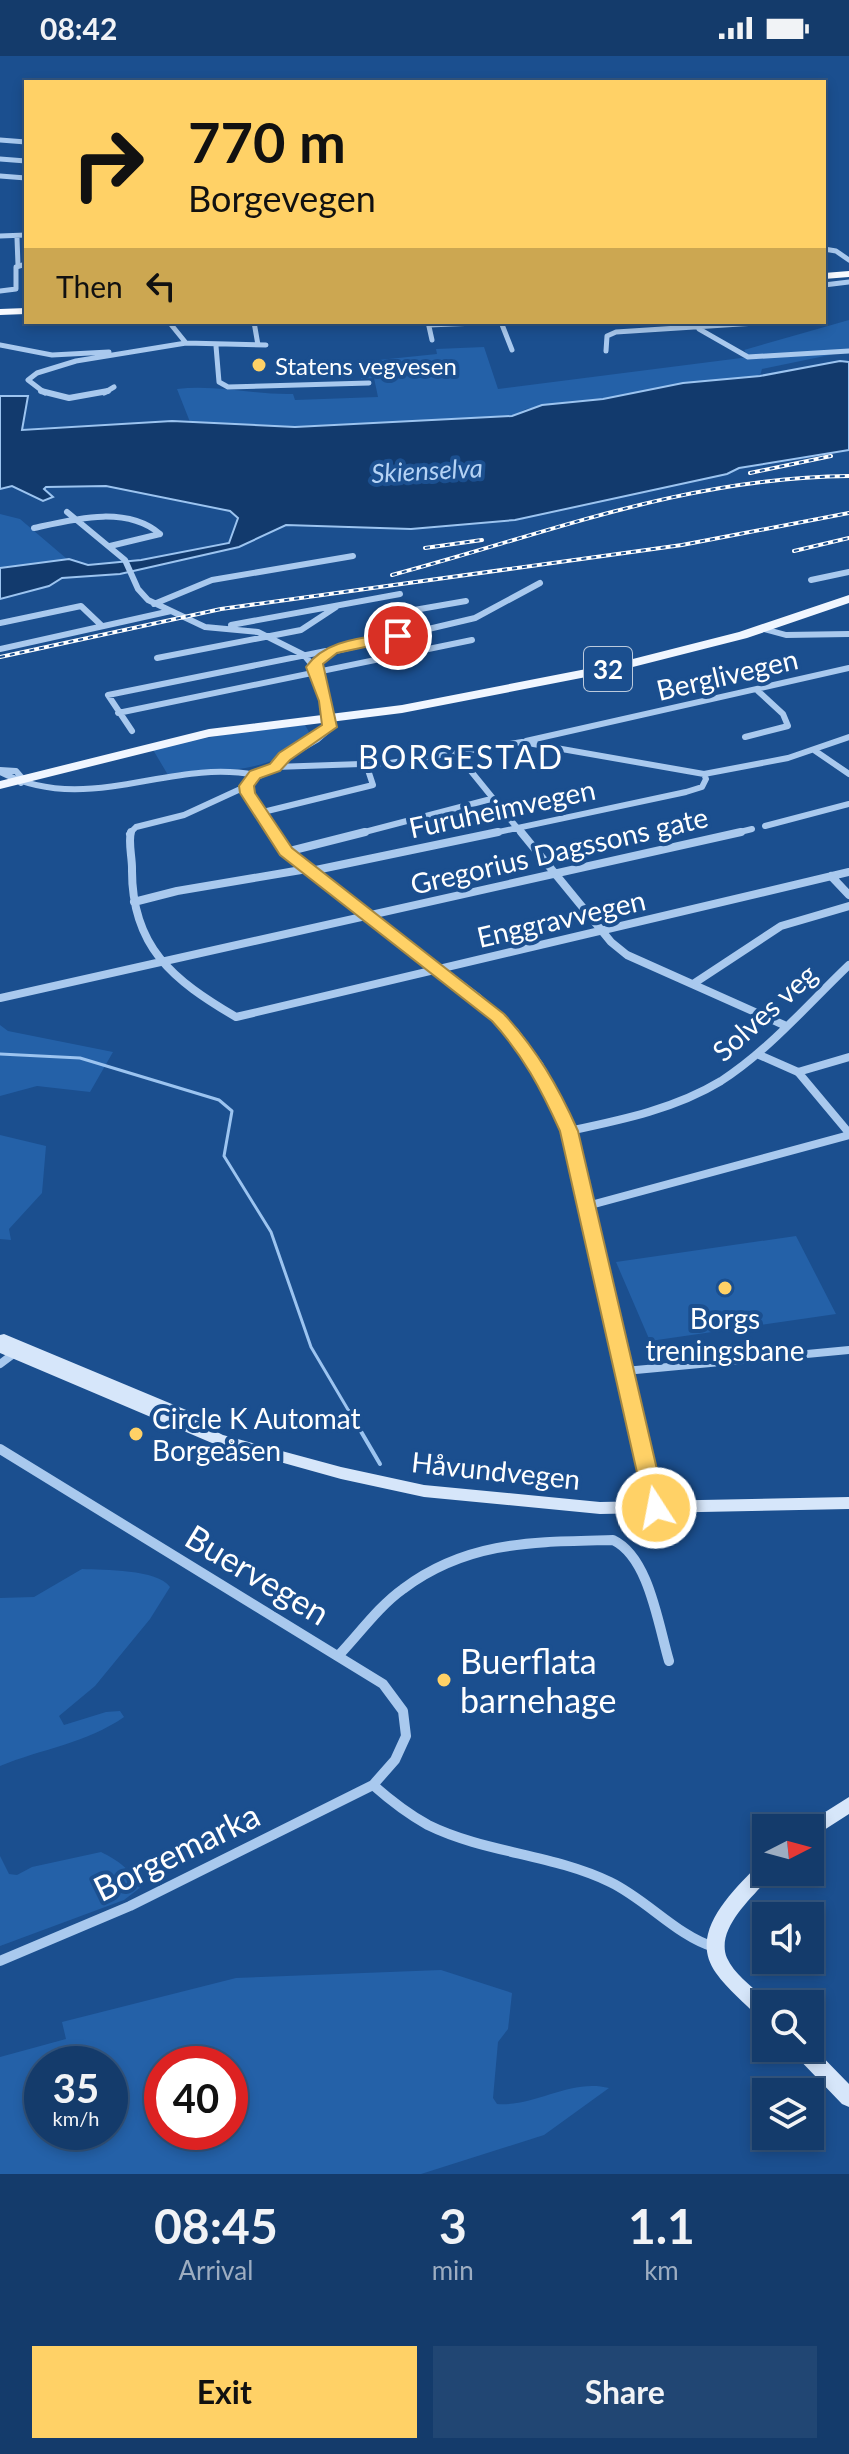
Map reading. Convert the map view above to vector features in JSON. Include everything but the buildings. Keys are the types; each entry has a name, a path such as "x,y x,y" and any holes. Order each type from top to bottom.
{"highway":[{"path":"826,277 849,277"},
{"path":"0,312 24,311"}],"main road":[{"name":"32","path":"11,781 209,733 402,709 666,656 764,629 849,596"},
{"name":"Håvundvegen","path":"0,1337 12,1349 218,1439 375,1481 466,1497 561,1506 656,1508 849,1503"},
{"path":"824,1821 849,1804"},
{"path":"752,1886 724,1921 714,1947 721,1965 752,1997"},
{"path":"814,2062 849,2098"}],"street":[{"path":"0,140 24,142"},
{"path":"0,159 24,161"},
{"path":"0,176 24,178"},
{"path":"0,236 24,235"},
{"path":"0,291 16,289 17,238"},
{"path":"826,249 836,251 849,260"},
{"path":"18,265 24,264"},
{"path":"826,284 849,277"},
{"path":"171,324 186,343"},
{"path":"114,387 102,394 66,397 38,389 28,380 43,369 114,353 186,343 262,345 255,324"},
{"path":"428,324 432,340"},
{"path":"502,324 512,350"},
{"path":"606,351 607,336 616,332 746,324"},
{"path":"699,328 748,357 849,351"},
{"path":"0,345 52,355 114,353"},
{"path":"216,346 219,382 228,387 369,383"},
{"path":"67,512 78,517 125,560 138,589 154,604 210,628 251,630 304,655 315,670 330,719 327,731 284,756 275,767 184,815 131,830 134,902 159,964"},
{"path":"34,528 78,517 139,522 160,534 110,546"},
{"path":"154,604 212,580 353,556"},
{"path":"811,580 849,572"},
{"path":"132,731 108,695 475,618 540,583"},
{"path":"210,628 400,594"},
{"path":"380,640 372,626 374,623 397,613 466,601"},
{"path":"0,623 81,606 102,626"},
{"path":"157,658 307,627 337,606"},
{"path":"0,649 172,611"},
{"path":"764,629 786,635 849,634"},
{"path":"118,713 472,640"},
{"path":"315,670 332,650"},
{"name":"Berglivegen","path":"457,754 758,691 849,668"},
{"path":"745,737 788,726 783,714 758,691"},
{"path":"522,742 704,774 752,766 814,750 849,737"},
{"path":"814,750 849,774"},
{"path":"275,767 366,764 457,754 491,799 627,955 784,1025"},
{"path":"259,813 373,785 366,764"},
{"path":"11,781 81,789 230,770 251,780"},
{"name":"Furuheimvegen","path":"134,902 214,883 253,882 702,787 704,774"},
{"path":"251,780 259,813 286,852 439,969 513,1032 549,1086 569,1131 656,1508"},
{"path":"286,852 491,799"},
{"path":"765,826 849,804"},
{"name":"Gregorius Dagssons gate","path":"0,998 752,829"},
{"name":"Enggravvegen","path":"159,964 171,976 236,1017 849,872"},
{"path":"831,876 849,895"},
{"path":"693,984 781,926 849,906"},
{"name":"Solves veg","path":"569,1131 612,1122 686,1098 721,1080 757,1054 849,965"},
{"path":"587,1206 849,1134 798,1072 757,1054"},
{"path":"798,1072 849,1057"},
{"path":"0,1364 12,1349"},
{"path":"625,1371 849,1350"},
{"name":"Buervegen","path":"0,1449 383,1684 395,1695 405,1716 407,1736 400,1755 373,1785"},
{"path":"339,1655 402,1589 440,1565 510,1543 613,1540 628,1547 639,1562 669,1661"},
{"path":"373,1785 402,1811 434,1830 595,1875 646,1902 700,1942 714,1947"},
{"name":"Borgemarka","path":"0,1961 130,1906 373,1785"}],"shaded area":[{"path":"849,320 849,351 762,369 760,376 683,383 603,399 571,401 526,409 512,416 295,427 190,422 177,389 293,394 295,400 378,397 374,378 361,379 360,368 369,361 437,354 436,349 484,347 498,389 749,357 744,350"},
{"path":"0,514 20,519 67,559 0,568"},
{"path":"305,725 309,732 296,747 280,757 263,764 226,771 168,775 152,748 250,730"},
{"path":"0,1025 8,1031 113,1052 90,1092 37,1086 0,1096"},
{"path":"0,1135 46,1146 42,1193 9,1229 11,1240 0,1239"},
{"name":"Borgs treningsbane","path":"796,1236 836,1314 650,1341 616,1262"},
{"path":"82,1569 142,1574 163,1581 170,1587 150,1619 95,1686 59,1716 64,1725 106,1712 120,1711 124,1717 95,1733 0,1766 0,1598 34,1597"},
{"path":"101,1852 124,1866 141,1887 124,1900 0,1946 0,1856 9,1874 17,1875 32,1867"},
{"path":"441,1970 512,1993 508,2029 498,2042 493,2098 497,2104 511,2104 581,2087 609,2088 544,2135 421,2174 0,2174 0,2057 24,2050 24,2150 128,2150 128,2046 40,2046 66,2039 62,2022 236,1978"}],"water":[{"name":"Skienselva","path":"849,362 849,450 739,468 727,474 515,520 411,529 286,525 239,547 120,574 62,578 49,586 0,599 0,568 69,559 88,565 141,560 229,543 238,518 230,511 106,486 46,487 44,489 53,497 43,501 12,486 0,489 0,396 28,396 22,430 172,421 295,427 512,416 542,405 603,399 683,383 760,376"}],"waterway":[{"path":"0,1054 80,1058 219,1100 232,1111 224,1156 271,1232 311,1347 350,1413"},
{"path":"349,1411 380,1464"}],"railway":[{"path":"750,473 831,456"},
{"path":"392,575 673,497 788,479 849,476"},
{"path":"0,657 221,609 682,545 849,513"},
{"path":"794,551 849,538"},
{"path":"425,548 482,540"}],"place":[{"name":"Statens vegvesen","path":"259,365"},
{"name":"Borgs treningsbane","path":"725,1288"},
{"name":"Circle K Automat Borgeåsen","path":"136,1434"},
{"name":"Buerflata barnehage","path":"444,1680"}],"district":[{"name":"BORGESTAD","path":"461,756"}],"route":[{"path":"398,636 332,650 322,656 314,667 326,701 330,727 284,756 275,767 255,775 247,786 247,793 286,852 475,997 513,1032 549,1086 569,1131 656,1508"}]}
